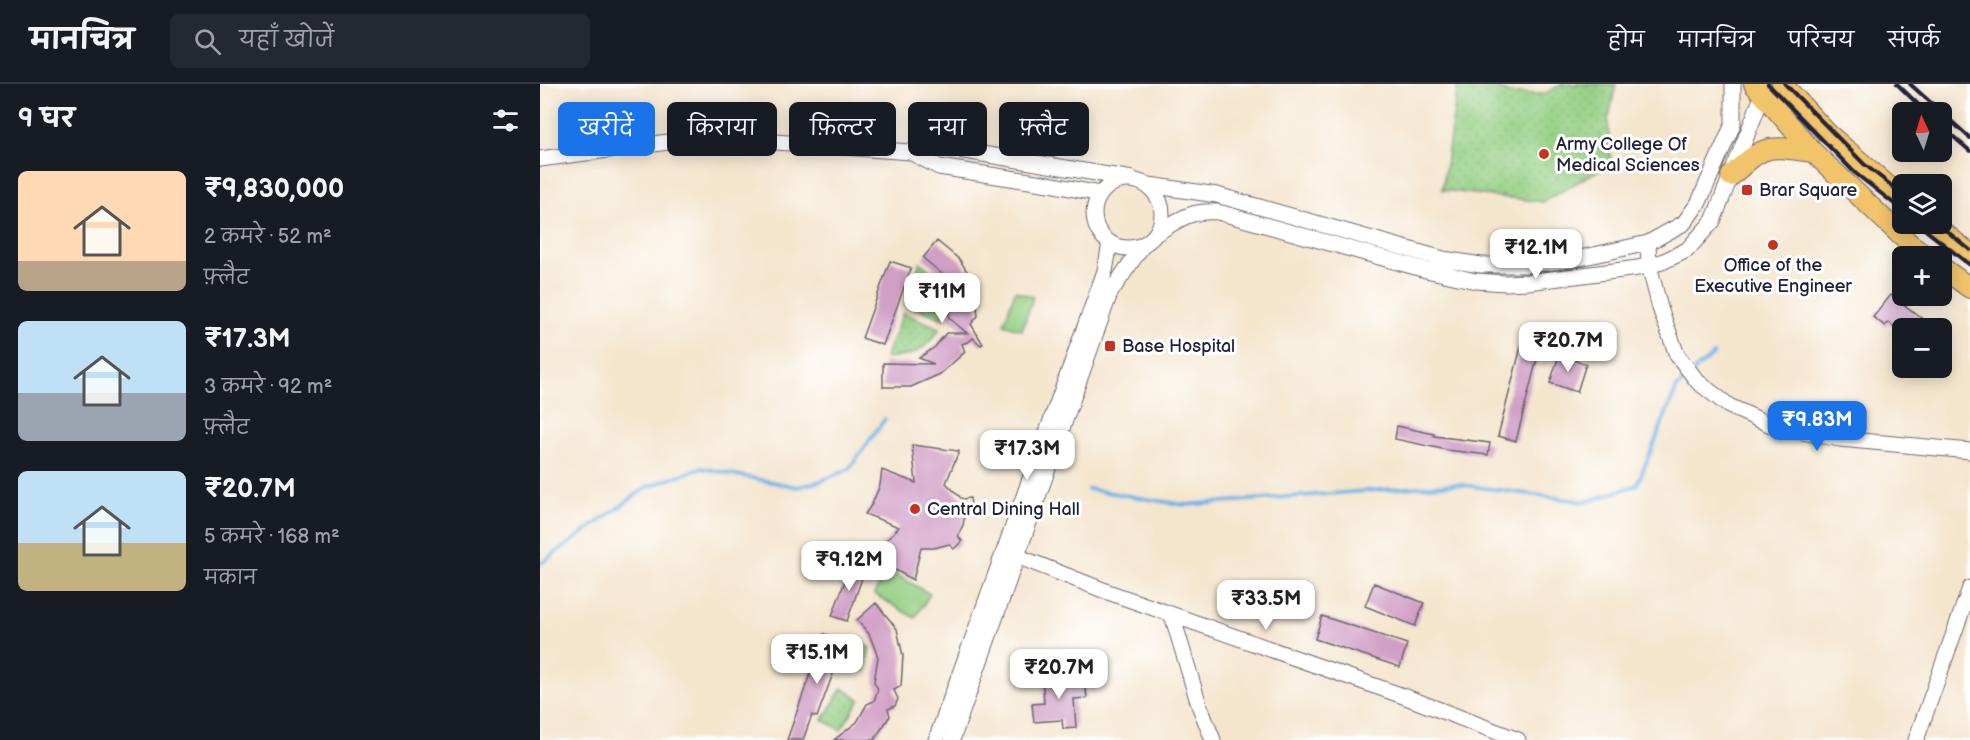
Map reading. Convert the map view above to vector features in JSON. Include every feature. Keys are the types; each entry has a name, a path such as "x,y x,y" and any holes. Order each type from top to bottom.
{"main road":[{"path":"1782,84 1827,134 1892,189"},
{"path":"1759,89 1813,152 1913,246"},
{"path":"1731,176 1754,155 1768,149 1813,152"},
{"path":"1945,234 1970,254"},
{"path":"1952,275 1970,288"}],"street":[{"path":"987,155 1132,179 1149,185 1217,195 1443,259 1481,265 1525,265 1571,260 1648,243 1684,223 1699,202 1732,124 1732,84"},
{"path":"936,740 1011,554 1110,293 1143,245 1157,233 1199,211 1218,212 1426,270 1476,281 1506,283 1583,276 1662,262 1687,250 1713,221 1731,176 1759,89"},
{"path":"540,159 691,139 735,139 908,152"},
{"path":"918,156 939,166 1100,194"},
{"path":"1132,179 1114,182 1106,187 1100,194 1094,213 1095,222 1098,230 1110,243 1126,248 1143,245"},
{"path":"1149,185 1162,208 1161,225 1157,233"},
{"path":"952,740 1105,271 1110,243"},
{"path":"1648,243 1649,265 1660,308 1677,355 1691,374 1730,406 1775,427 1840,439 1970,451"},
{"path":"1011,554 1108,592 1406,697 1518,740"},
{"path":"1916,740 1970,588"},
{"path":"1172,615 1199,705 1213,740"}],"green space":[{"path":"1458,84 1490,84 1508,94 1544,94 1562,84 1616,84 1608,121 1611,163 1543,202 1442,190"},
{"path":"920,262 937,280 943,294 944,319 905,304"},
{"path":"1015,291 1033,297 1022,330 1004,324"},
{"path":"903,313 940,328 924,347 917,351 903,356 885,358"},
{"path":"888,570 930,594 915,618 874,594"},
{"path":"860,644 870,647 865,671 854,669"},
{"path":"842,688 860,699 841,730 823,720"}],"building":[{"path":"937,241 960,260 974,283 978,316 971,324 983,344 981,345 973,338 962,344 965,352 940,374 911,387 883,387 883,363 934,364 919,358 935,347 946,333 967,333 949,318 949,299 940,279 954,284 923,258"},
{"path":"890,261 911,268 883,345 862,338"},
{"path":"1891,295 1892,306 1906,306 1921,318 1892,318 1892,325 1888,322 1885,326 1873,317"},
{"path":"1522,343 1540,347 1516,441 1498,436"},
{"path":"1559,355 1586,364 1577,392 1550,383"},
{"path":"1397,426 1434,434 1434,436 1490,443 1488,455 1447,450 1395,439"},
{"path":"912,445 959,451 946,483 962,499 970,498 972,512 965,513 958,536 962,541 954,549 949,544 934,548 921,548 913,580 871,556 899,527 865,514 880,485 882,470 916,483"},
{"path":"852,562 866,567 847,621 832,616"},
{"path":"1374,583 1424,603 1415,626 1365,606"},
{"path":"876,603 897,629 903,656 901,686 894,690 898,699 895,706 888,709 890,716 874,740 834,740 857,722 867,704 874,701 878,689 874,682 878,657 869,634 857,620"},
{"path":"1322,616 1407,644 1400,667 1315,639"},
{"path":"824,634 845,641 817,717 812,715 803,740 787,740"},
{"path":"1060,671 1061,682 1085,681 1087,698 1074,699 1076,728 1063,729 1062,720 1034,722 1032,704 1044,703 1042,672"}],"waterway":[{"path":"1694,371 1714,354"},
{"path":"1088,489 1184,505 1456,484 1586,502 1637,485 1677,387 1689,376"},
{"path":"540,564 647,487 701,468 798,487 821,481 849,469 885,419"}],"railway":[{"path":"1768,84 1855,173 1892,202"},
{"path":"1785,84 1864,164 1892,186"},
{"path":"1897,84 1916,102"},
{"path":"1910,84 1970,138"},
{"path":"1952,135 1970,151"},
{"path":"1931,234 1970,265"},
{"path":"1950,234 1970,250"}],"place":[{"name":"Army College Of Medical Sciences","path":"1544,154"},
{"name":"Brar Square","path":"1747,190"},
{"name":"Office of the Executive Engineer","path":"1773,245"},
{"name":"Base Hospital","path":"1110,346"},
{"name":"Central Dining Hall","path":"915,509"}]}
